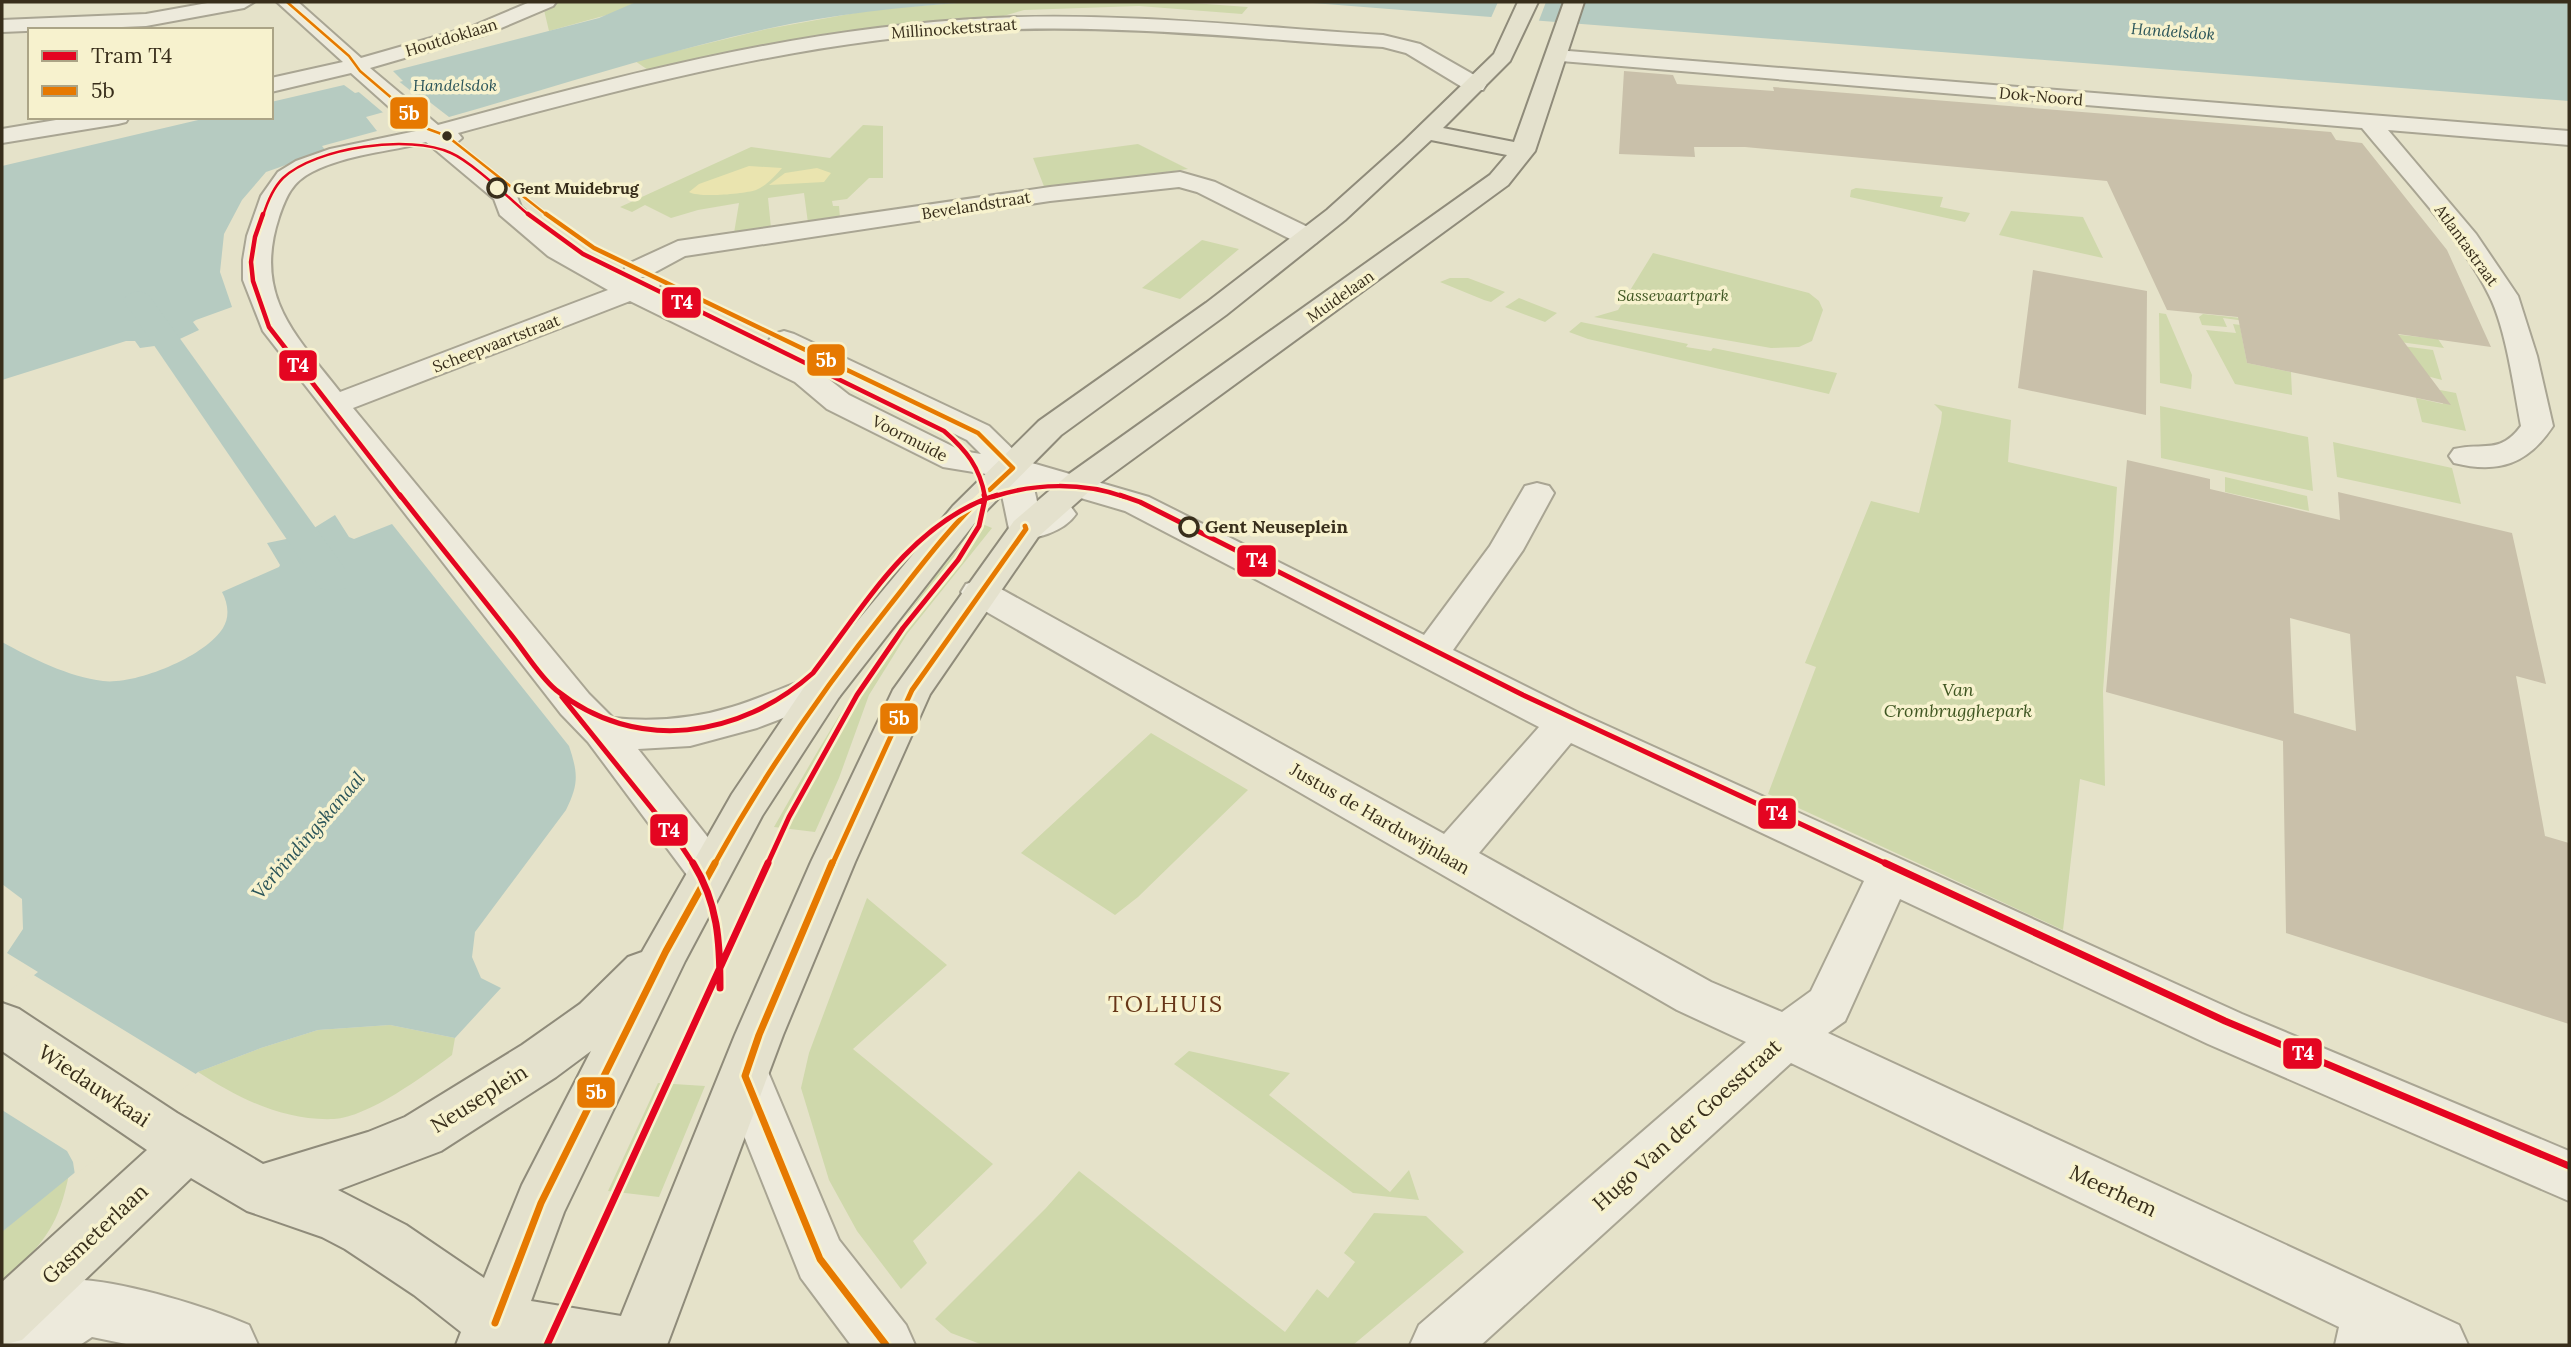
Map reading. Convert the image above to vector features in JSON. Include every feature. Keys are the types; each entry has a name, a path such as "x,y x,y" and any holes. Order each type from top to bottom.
{"main road":[{"path":"1013,468 1050,428 1216,309 1336,215 1503,57 1528,2"},
{"name":"Muidelaan","path":"1088,490 1499,180 1523,151 1574,2"},
{"path":"1426,132 1523,151"},
{"name":"Neuseplein","path":"499,1338 541,1203 666,951 781,750 825,687 944,537 965,513 1013,468"},
{"path":"638,1345 759,1035 837,852 912,690 1026,529"},
{"name":"Neuseplein","path":"260,1191 368,1156 423,1134 539,1061 597,1019 666,951"},
{"name":"Wiedauwkaai","path":"2,1024 166,1134"},
{"path":"166,1134 260,1191 340,1218 421,1266 499,1338 621,1345"},
{"name":"Gasmeterlaan","path":"2,1320 166,1134"}],"street":[{"path":"2,26 148,25 244,2"},
{"name":"Voormuide","path":"288,2 349,56 354,66 430,131 447,136 581,240 643,280 806,376 838,402 954,460 1013,468 1142,507 1564,723 2225,1029 2569,1177"},
{"name":"Houtdoklaan","path":"273,85 461,37 494,26 546,2"},
{"name":"Millinocketstraat","path":"602,732 575,704 334,405 270,317 256,270 264,225 281,183 305,166 348,151 636,78 765,50 845,37 991,24 1076,22 1383,41 1413,48 1475,85"},
{"name":"Dok-Noord","path":"1559,48 2569,139"},
{"path":"2,136 106,119"},
{"name":"Atlantastraat","path":"2369,122 2467,240 2504,296 2519,347 2537,426 2529,440 2514,453 2490,457 2465,456"},
{"name":"Bevelandstraat","path":"643,280 678,249 1050,194 1180,179 1206,187 1307,237"},
{"name":"Scheepvaartstraat","path":"334,405 643,280"},
{"path":"1013,468 1026,529 1088,490"},
{"path":"1430,655 1505,550 1537,493"},
{"name":"Justus de Harduwijnlaan","path":"979,592 1694,996 1786,1037"},
{"path":"602,732 653,735 710,729 825,687"},
{"path":"1448,859 1564,723"},
{"path":"602,732 709,872"},
{"name":"Hugo Van der Goesstraat","path":"1439,1345 1786,1037 1828,1006 1890,873"},
{"name":"Meerhem","path":"1786,1037 2367,1328 2439,1345"},
{"path":"745,1076 820,1259 886,1345"},
{"path":"33,1345 84,1308 107,1310 229,1345"}],"green space":[{"path":"558,2 636,2 614,13 549,31 544,10"},
{"path":"971,2 1178,2 1248,7 1242,14 1139,6 1024,10 993,19 885,26 782,43 651,72 635,61 767,29 877,9"},
{"path":"863,125 883,126 883,178 869,178 847,199 832,201 833,206 839,206 840,218 808,223 804,193 768,198 771,228 734,233 739,203 671,218 645,205 632,212 620,207 751,147 830,158"},
{"path":"1138,144 1188,169 1045,189 1033,158"},
{"path":"1856,188 1943,197 1940,207 1970,213 1965,222 1850,197 1851,190"},
{"path":"2011,211 2083,217 2103,258 1999,235"},
{"path":"1202,240 1239,249 1180,299 1142,288"},
{"name":"Sassevaartpark","path":"1653,253 1809,293 1819,301 1823,310 1812,341 1799,347 1771,348 1594,317 1618,310"},
{"path":"1450,278 1468,278 1505,292 1491,302 1440,282"},
{"path":"1519,298 1557,313 1545,322 1505,307"},
{"path":"2159,313 2166,314 2192,375 2191,389 2160,383"},
{"path":"2203,314 2438,339 2444,348 2223,318 2227,327 2202,325 2199,317"},
{"path":"1581,322 1688,344 1686,347 1711,351 1713,348 1837,373 1829,394 1588,339 1569,332"},
{"path":"2233,324 2433,350 2442,380 2240,326 2247,363 2291,372 2292,395 2235,384 2206,330 2236,333"},
{"path":"2440,390 2456,393 2466,431 2422,422 2416,398 2443,404"},
{"name":"Van Crombrugghepark","path":"1934,404 2011,420 2008,462 2117,487 2103,691 2105,786 2080,779 2063,930 1768,794 1816,667 1805,663 1871,501 1919,513 1941,422 1942,412"},
{"path":"2160,406 2308,437 2313,491 2161,458"},
{"path":"2333,442 2452,468 2461,504 2337,477"},
{"path":"2225,477 2307,496 2309,511 2225,492"},
{"path":"980,523 992,528 907,634 869,695 839,778 815,832 774,827 869,670 922,595"},
{"path":"1151,733 1248,790 1138,897 1115,915 1021,853"},
{"path":"867,898 947,965 853,1049 993,1164 913,1241 927,1263 901,1289 857,1231 829,1180 801,1088 809,1053"},
{"path":"390,1025 455,1038 452,1055 395,1094 348,1117 315,1119 280,1112 246,1099 198,1072 318,1030"},
{"path":"1189,1051 1290,1073 1269,1095 1390,1192 1409,1170 1419,1200 1353,1193 1174,1064"},
{"path":"658,1083 705,1086 659,1197 608,1191"},
{"path":"1079,1171 1285,1332 1317,1289 1328,1298 1355,1262 1344,1253 1374,1213 1426,1216 1464,1252 1353,1345 983,1345 951,1333 935,1319 1046,1208"},
{"path":"69,1174 54,1223 38,1246 2,1282 2,1232"}],"sand":[{"path":"749,166 782,168 756,190 711,195 689,192 699,184"},
{"path":"817,168 831,173 824,182 769,185 785,173"}],"water":[{"path":"636,2 971,2 868,12 766,29 646,59 449,117 427,100 366,117 377,131 322,146 326,151 266,172 242,200 224,234 220,272 232,307 196,320 193,322 199,330 169,344 140,348 135,341 126,341 2,380 2,166 202,119 273,119 273,102 344,85 355,93 403,81 393,71 599,18"},
{"name":"Handelsdok","path":"1300,2 2569,2 2569,101"},
{"path":"335,515 349,537 354,539 392,524 569,746 576,778 566,810 475,932 472,957 481,978 501,988 455,1038 390,1025 318,1030 198,1072 2,1232 2,1000 38,972 7,953 23,929 22,899 2,884 2,642 64,671 90,679 117,681 150,674 186,659 214,639 227,619 226,601 222,592 279,567 267,543 301,536"}],"pier":[{"path":"1498,2 1546,2 1538,23 1490,20"},
{"path":"396,79 431,107 426,104 386,115 354,88"},
{"path":"32,974 199,1076 75,1175 73,1162 67,1151 2,1110 2,996"}],"building":[{"path":"1624,71 1673,75 1677,84 1774,91 1773,87 2331,132 2336,140 2362,143 2447,250 2491,347 2398,334 2451,405 2247,363 2238,317 2167,310 2107,181 1745,147 1694,147 1695,157 1619,154"},
{"path":"2033,270 2147,291 2146,415 2018,388"},
{"path":"2127,460 2210,479 2210,489 2340,520 2338,492 2512,533 2546,684 2516,676 2545,836 2569,843 2569,1024 2286,933 2283,741 2106,692","holes":["2290,618 2350,634 2356,731 2294,713"]}],"waterway":[{"name":"Verbindingskanaal","path":"138,300 333,579"}],"tram line":[{"name":"T4","path":"399,143 431,145 454,154 558,238 583,254 944,431 977,468 985,499 944,520 908,549 813,673 794,690 748,716 697,730 644,731 602,719 555,689 329,407 269,327 253,281 251,262 255,237 269,198 283,178 309,163 336,153 399,143"},
{"name":"T4","path":"985,499 1023,489 1063,486 1102,490 1140,502 1523,695 1629,745 2225,1021 2569,1166"},
{"name":"T4","path":"547,1345 789,817 857,695 903,628 958,560 979,526 985,499"},
{"name":"T4","path":"562,697 678,841 704,881 711,896 720,935 720,988"}],"transit line":[{"name":"5b","path":"287,2 349,56 360,71 428,129 447,136 568,231 594,248 978,433 1013,468"},
{"name":"5b","path":"495,1323 541,1203 666,951 747,805 825,687 944,537 965,513 1013,468"},
{"name":"5b","path":"886,1345 820,1259 745,1076 759,1035 833,862 912,690 1026,529 1025,526"}],"place":[{"name":"Gent Muidebrug","path":"497,188"},
{"name":"Gent Neuseplein","path":"1189,527"}],"district":[{"name":"TOLHUIS","path":"1166,1004"}]}
